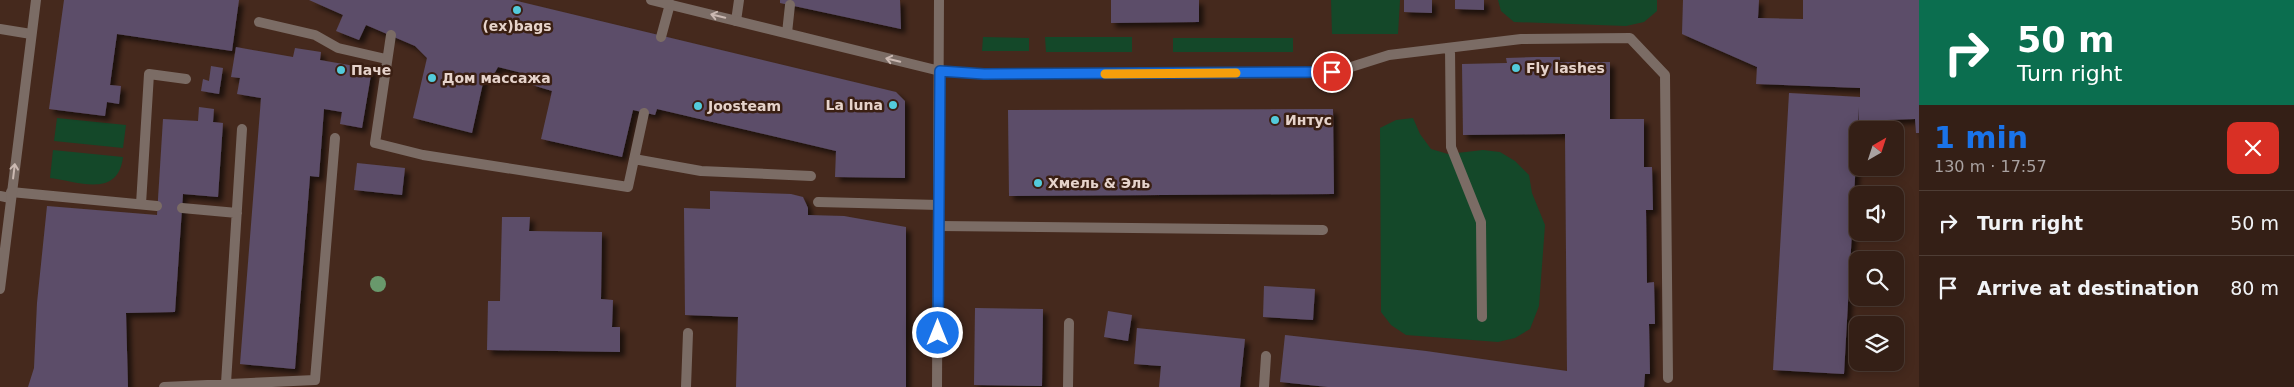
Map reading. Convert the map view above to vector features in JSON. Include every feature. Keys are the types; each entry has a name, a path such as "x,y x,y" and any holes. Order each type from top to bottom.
{"street":[{"path":"0,289 7,195 36,0"},
{"path":"651,0 676,4 736,21 940,71 984,74 1332,72 1389,56 1521,39 1630,38 1665,75 1668,378"},
{"path":"736,21 739,0"},
{"path":"938,0 940,71 938,387"},
{"path":"661,37 676,4"},
{"path":"787,33 790,5"},
{"path":"258,22 315,35 338,48 386,59"},
{"path":"0,29 32,34"},
{"path":"391,35 375,143 423,155 628,187 644,113"},
{"path":"1450,48 1451,147 1481,222 1482,317"},
{"path":"141,204 150,74 186,79"},
{"path":"226,383 242,129"},
{"path":"164,387 315,380 335,138"},
{"path":"634,159 701,172 811,176"},
{"path":"7,195 157,206"},
{"path":"818,202 939,205"},
{"path":"182,208 237,213"},
{"path":"939,226 1323,230"},
{"path":"1068,387 1069,323"},
{"path":"686,387 688,333"},
{"path":"1264,387 1266,356"}],"green space":[{"path":"1331,0 1400,0 1398,34 1332,34"},
{"path":"1498,0 1657,0 1657,11 1644,22 1626,26 1514,22 1501,11"},
{"path":"983,37 1029,38 1029,51 982,51"},
{"path":"1045,37 1132,37 1132,52 1046,52"},
{"path":"1173,38 1293,38 1293,52 1173,52"},
{"path":"57,118 126,125 123,148 54,141"},
{"path":"1413,118 1420,134 1431,149 1448,154 1483,150 1500,152 1515,161 1529,175 1532,193 1545,225 1539,306 1530,329 1515,338 1498,342 1406,335 1391,325 1381,312 1380,128 1396,120"},
{"path":"53,150 123,157 120,170 114,178 106,183 85,184 50,178"}],"building":[{"path":"64,0 239,0 232,51 117,34 110,85 121,86 119,104 107,102 105,116 49,109"},
{"path":"309,0 513,0 896,92 905,101 905,178 835,177 836,151 657,109 655,115 633,110 622,157 541,139 552,91 532,85 534,76 498,67 493,76 485,74 472,133 413,118 427,58 415,46 366,25 359,40 336,31 343,15"},
{"path":"780,0 900,0 901,29 780,3"},
{"path":"1111,0 1199,0 1199,22 1111,23"},
{"path":"1404,0 1432,0 1432,13 1404,12"},
{"path":"1455,0 1484,0 1484,10 1455,9"},
{"path":"1683,0 1759,0 1758,18 1803,19 1803,0 1919,0 1919,133 1916,133 1915,119 1859,121 1859,107 1858,121 1849,121 1849,176 1855,176 1855,186 1849,186 1849,241 1851,241 1851,251 1849,251 1844,374 1773,370 1789,93 1860,97 1860,88 1756,84 1757,67 1682,34"},
{"path":"236,47 293,57 295,48 321,52 320,60 372,69 362,128 340,124 342,112 324,109 319,177 310,176 295,369 240,364 261,98 237,94 240,78 231,77"},
{"path":"1560,57 1560,62 1610,62 1610,119 1644,119 1644,167 1652,167 1653,210 1646,210 1647,283 1654,282 1655,324 1649,324 1650,374 1645,374 1644,387 1328,387 1280,382 1285,335 1426,351 1567,371 1565,134 1463,135 1462,64 1507,63 1506,58"},
{"path":"211,66 223,68 219,94 201,91 203,79 209,81"},
{"path":"199,107 214,109 213,122 223,123 218,197 183,194 175,312 126,313 128,387 28,387 34,368 37,303 47,206 157,215 163,119 198,121"},
{"path":"1333,109 1334,194 1009,196 1008,110"},
{"path":"357,163 405,168 402,195 354,190"},
{"path":"710,191 791,194 803,197 808,208 808,215 844,216 906,227 906,387 736,387 738,317 685,315 684,208 710,209"},
{"path":"502,217 530,217 529,231 602,232 601,299 613,300 612,327 620,327 620,352 487,350 488,301 500,301"},
{"path":"1264,286 1315,289 1313,320 1263,317"},
{"path":"975,308 1043,309 1042,386 974,385"},
{"path":"1108,311 1132,315 1128,341 1104,337"},
{"path":"1137,328 1245,339 1240,387 1159,387 1161,366 1134,364"}],"slow traffic":[{"path":"1105,74 1236,73"}],"place":[{"name":"(ex)bags","path":"517,10"},
{"name":"Fly lashes","path":"1516,68"},
{"name":"Паче","path":"341,70"},
{"name":"Дом массажа","path":"432,78"},
{"name":"La luna","path":"893,105"},
{"name":"Joosteam","path":"698,106"},
{"name":"Интус","path":"1275,120"},
{"name":"Хмель & Эль","path":"1038,183"}],"route":[{"path":"938,333 940,71 972,74 1332,72"}]}
